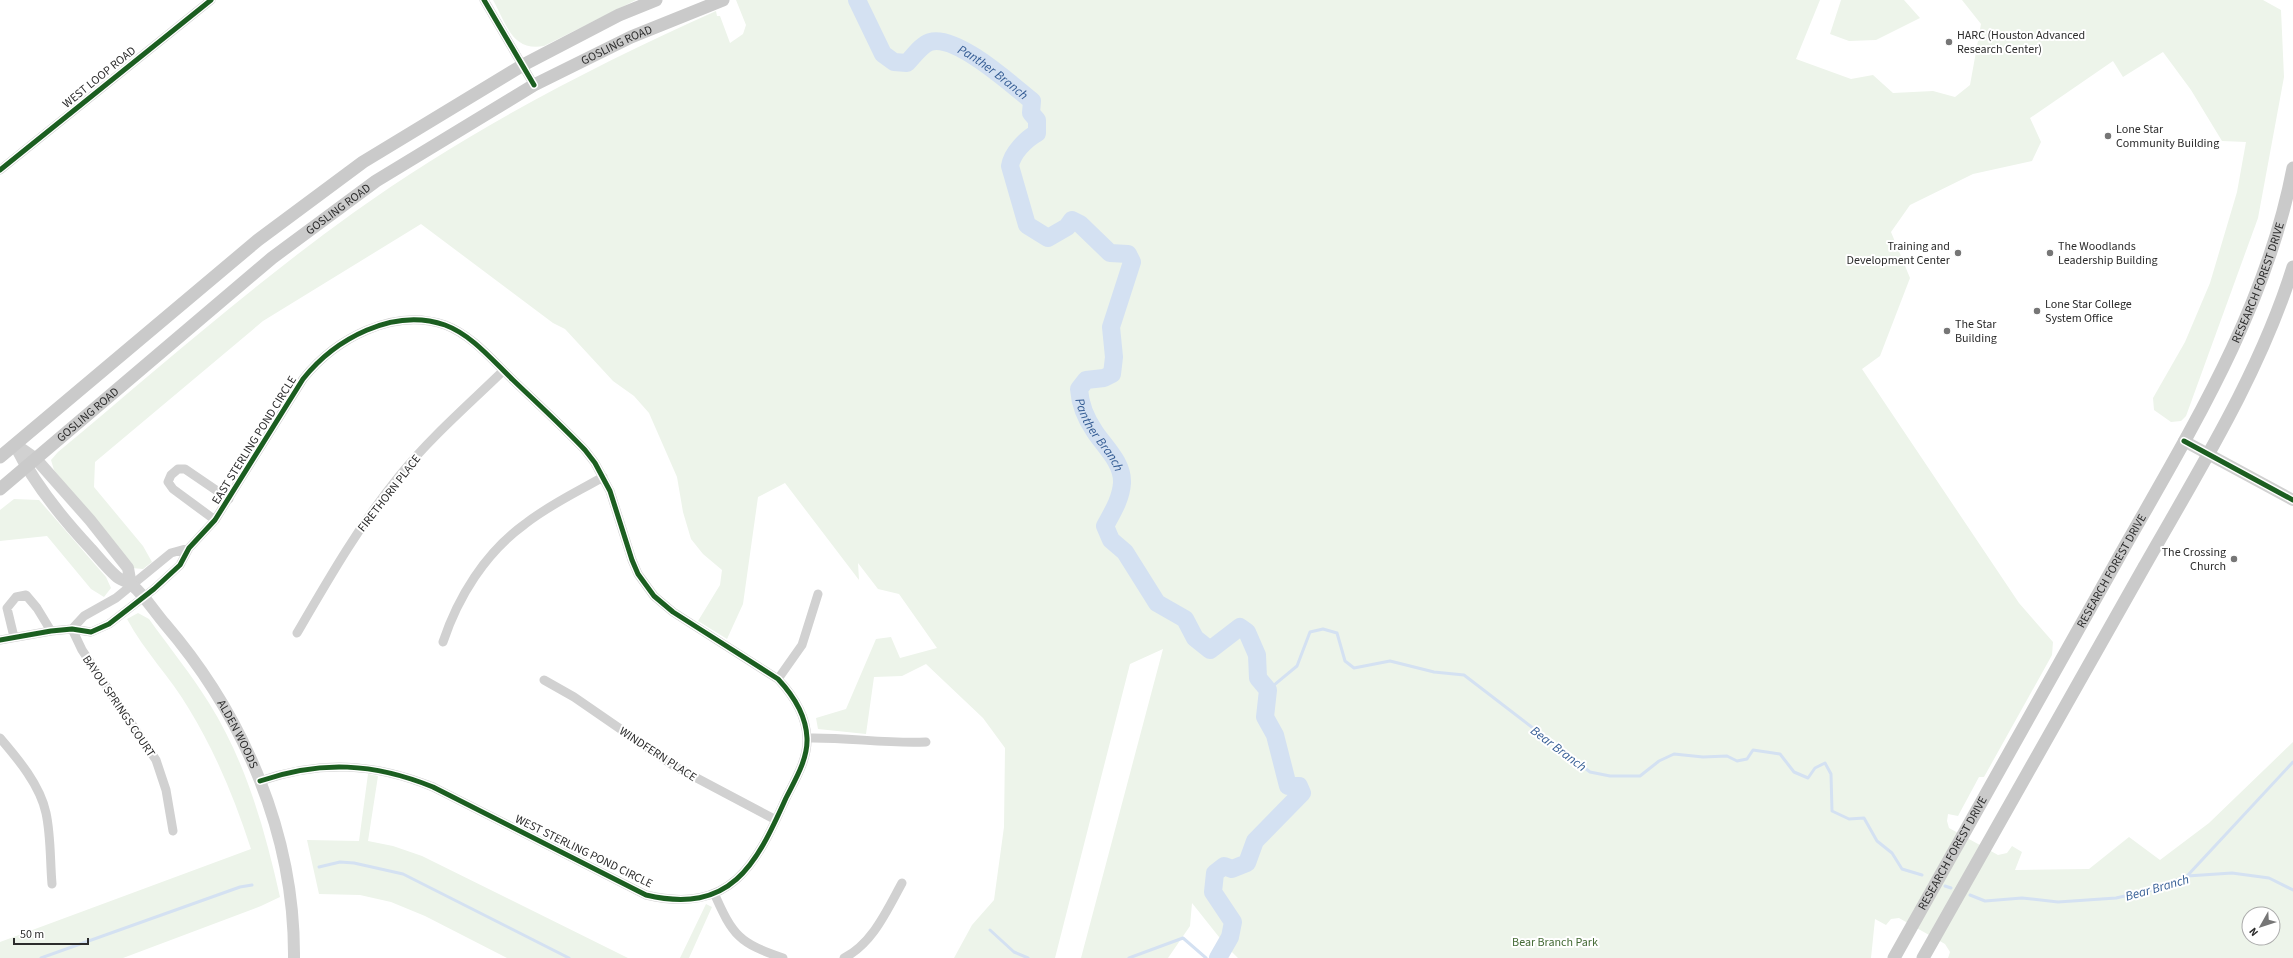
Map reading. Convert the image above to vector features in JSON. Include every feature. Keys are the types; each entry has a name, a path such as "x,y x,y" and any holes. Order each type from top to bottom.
{"main road":[{"name":"GOSLING ROAD","path":"0,457 258,240 363,162 523,65 619,15 656,0"},
{"name":"GOSLING ROAD","path":"0,489 272,258 376,182 534,85 631,38 720,1"},
{"name":"RESEARCH FOREST DRIVE","path":"1894,958 2184,441 2232,351 2256,296 2273,249 2293,168"},
{"path":"1923,958 1994,830 2208,454 2256,362 2283,299 2293,267"}],"street":[{"name":"WEST LOOP ROAD","path":"2,165 211,0"},
{"path":"484,0 534,85"},
{"name":"EAST STERLING POND CIRCLE","path":"0,640 72,629 91,632 109,624 142,598 180,565 189,548 215,520 307,375 330,352 361,333 388,324 404,321 428,321 445,325 477,346 585,450 604,477"},
{"name":"FIRETHORN PLACE","path":"297,633 366,519 401,474 428,444 503,371"},
{"path":"2184,441 2293,500"},
{"name":"ALDEN WOODS","path":"15,445 36,459 90,520 128,568 131,584"},
{"name":"ALDEN WOODS","path":"15,445 35,483 75,532 117,577 131,584 180,641 208,679 233,722 260,781 275,828 293,919 294,958"},
{"path":"215,520 173,489 168,482 171,475 178,469 185,470 229,499"},
{"path":"443,642 452,615 463,596 496,551 524,524 541,512 604,477"},
{"name":"WEST STERLING POND CIRCLE","path":"260,781 297,770 321,766 352,767 406,776 433,787 646,895 678,900 695,899 714,893 742,876 752,864 776,820 806,752 807,738 799,708 790,692 778,679 673,612 654,596 638,574 632,560 617,510 604,477"},
{"name":"EAST STERLING POND CIRCLE","path":"72,629 84,616 106,604 171,554 189,548"},
{"path":"778,679 802,645 818,594"},
{"path":"14,637 7,608 16,597 26,595 37,608 51,631"},
{"name":"BAYOU SPRINGS COURT","path":"72,629 82,650 156,760 166,790 173,831"},
{"name":"WINDFERN PLACE","path":"544,680 574,697 674,766 776,820"},
{"path":"807,738 840,737 895,744 926,742"},
{"path":"0,738 26,773 41,798 46,814 52,884"},
{"path":"844,958 852,954 871,935 902,883"},
{"path":"714,893 726,920 733,931 745,943 756,949 783,958"}],"green space":[{"path":"493,0 636,0 544,46 533,47 524,45 511,34"},
{"name":"Bear Branch Park","path":"736,0 1820,0 1796,59 1851,79 1873,75 1893,93 1933,91 1955,97 1970,85 1981,24 1962,0 2263,0 2281,10 2284,77 2258,218 2186,416 2181,421 2171,422 2154,410 2153,398 2185,342 2210,283 2237,192 2246,142 2222,141 2191,90 2163,52 2123,77 2113,61 2030,118 2041,142 2032,161 1973,174 1910,205 1891,232 1910,278 1880,356 1862,369 2019,603 2053,642 2052,655 1984,777 1979,777 1958,816 1948,814 1947,821 1949,828 1998,855 2007,853 2012,846 2022,852 2015,870 2089,869 2129,837 2160,860 2209,823 2293,742 2293,958 1948,958 1950,952 1945,944 1899,918 1891,919 1886,925 1875,919 1871,958 1238,958 1229,949 1232,945 1225,940 1223,942 1192,903 1190,926 1168,958 1081,958 1163,649 1130,664 1055,958 954,958 972,925 994,900 1004,827 1005,748 983,718 926,664 902,676 874,677 866,734 818,729 816,718 846,709 876,639 891,637 900,658 937,648 899,594 878,589 858,563 859,580 785,483 758,497 743,604 727,639 698,621 720,585 722,570 703,554 691,539 683,512 677,477 649,413 634,396 613,381 565,329 553,323 421,224 263,321 95,462 94,487 143,546 152,562 143,569 132,568 54,470 51,460 58,452 240,300 353,213 440,155 529,103 575,79 622,55 716,11 717,16 720,16 730,43 743,34 746,25"},
{"path":"1841,0 1904,0 1920,18 1876,40 1849,41 1830,34"},
{"path":"14,499 39,500 106,577 111,588 104,597 91,589 47,536 0,541 0,510"},
{"path":"138,613 149,619 195,682 209,703 234,749 261,822 280,897 261,906 123,958 0,958 0,942 251,849 224,777 199,726 174,686 141,642 127,619"},
{"path":"368,774 378,776 368,841 393,846 422,856 628,958 507,958 425,916 391,902 360,895 319,894 307,840 359,841"},
{"path":"706,904 712,907 689,958 680,958"}],"waterway":[{"name":"Panther Branch","path":"857,0 883,54 894,62 907,63 920,48 930,42 941,42 954,45 983,62 1032,101 1031,113 1037,120 1037,133 1020,147 1011,161 1010,166 1027,225 1048,238 1067,227 1072,220 1080,224 1110,253 1128,254 1132,262 1111,327 1114,357 1112,374 1104,378 1086,380 1079,389 1082,406 1086,417 1117,462 1122,476 1120,495 1105,526 1111,540 1125,552 1157,603 1185,619 1195,638 1210,650 1240,627 1247,632 1257,655 1258,678 1268,690 1265,717 1275,735 1288,786 1299,786 1302,793 1255,841 1247,863 1232,869 1224,866 1215,873 1213,892 1233,922 1230,937 1218,958"},
{"name":"Bear Branch","path":"1268,690 1297,666 1310,632 1323,629 1337,633 1345,661 1354,668 1390,661 1434,672 1464,675 1590,772 1610,776 1640,776 1659,761 1674,754 1703,757 1727,756 1737,761 1747,759 1753,750 1780,754 1794,772 1808,778 1815,768 1825,763 1831,774 1832,811 1849,819 1864,818 1877,841 1892,853 1902,869 1922,875"},
{"path":"2188,875 2293,762"},
{"path":"319,867 340,862 354,863 403,874 569,958"},
{"name":"Bear Branch","path":"1970,895 1985,901 2022,898 2058,902 2116,898 2152,890 2187,876 2232,873 2269,878 2293,890"},
{"path":"41,958 240,887 252,885"},
{"name":"Bear Branch","path":"1945,886 1951,888"},
{"path":"990,930 1014,952 1028,958"},
{"path":"1129,958 1183,938 1206,958"}],"cycle path":[{"path":"0,170 211,0"},
{"path":"484,0 534,85"},
{"path":"0,640 72,629 91,632 109,624 154,589 180,565 189,548 215,520 303,379 316,364 331,351 366,330 405,320 425,321 445,325 455,329 473,342 585,450 595,463 610,491 632,560 638,574 654,596 673,612 778,679 798,706 804,721 807,738 807,746 800,769 775,822 751,863 737,879 720,891 700,898 675,899 646,895 433,787 390,773 347,767 326,767 283,774 260,781"},
{"path":"2184,441 2293,500"}],"place":[{"name":"HARC (Houston Advanced Research Center)","path":"1949,42"},
{"name":"Lone Star Community Building","path":"2108,136"},
{"name":"Training and Development Center","path":"1958,253"},
{"name":"The Woodlands Leadership Building","path":"2050,253"},
{"name":"Lone Star College System Office","path":"2037,311"},
{"name":"The Star Building","path":"1947,331"},
{"name":"The Crossing Church","path":"2234,559"}]}
